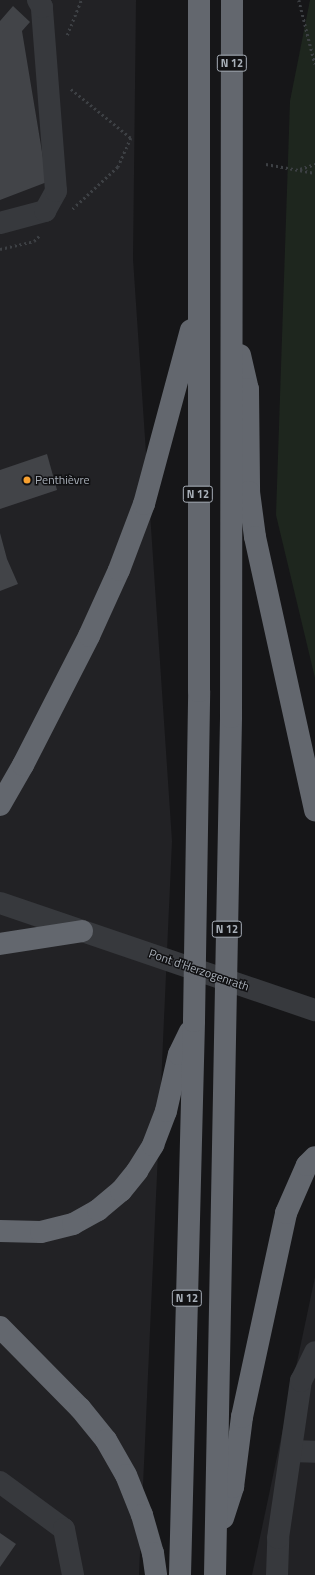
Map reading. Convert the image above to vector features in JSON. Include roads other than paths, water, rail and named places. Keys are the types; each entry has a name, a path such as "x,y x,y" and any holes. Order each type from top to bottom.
{"highway":[{"name":"N 12","path":"180,1575 194,1021 199,691 199,0"},
{"name":"N 12","path":"215,1575 230,725 232,0"},
{"path":"0,804 23,765 89,636 119,570 144,504 199,298"},
{"path":"232,321 248,389 249,492 255,537 315,810"},
{"path":"0,944 82,931"},
{"path":"0,1231 41,1232 73,1224 98,1210 120,1191 137,1171 153,1145 166,1111 179,1054 194,1021"},
{"path":"216,1538 233,1487 242,1417 286,1213 298,1181 307,1164 315,1157"},
{"path":"0,1327 80,1408 106,1440 126,1475 142,1515 153,1554 156,1575"}],"street":[{"path":"0,224 45,211 56,191 42,7 38,0"},
{"name":"Pont d'Herzogenrath","path":"0,904 315,1010"},
{"path":"277,1575 278,1538 302,1381 315,1352"},
{"path":"291,1451 315,1452"},
{"path":"0,1482 64,1529 73,1575"}],"place":[{"name":"Penthièvre","path":"27,480"}]}
